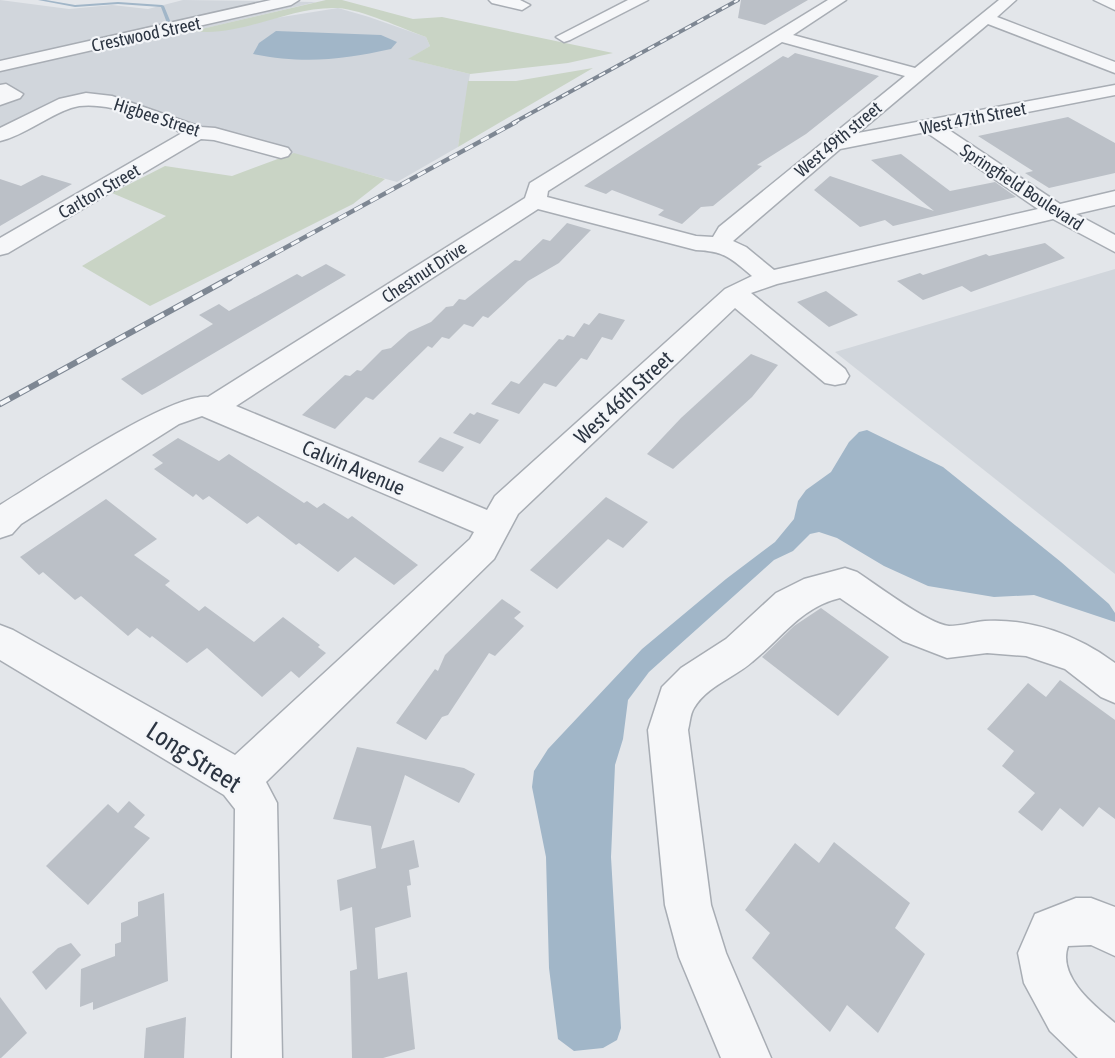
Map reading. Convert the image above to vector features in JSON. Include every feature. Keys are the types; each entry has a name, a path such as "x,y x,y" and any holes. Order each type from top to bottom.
{"street":[{"name":"Crestwood Street","path":"0,66 291,0"},
{"path":"497,0 522,4"},
{"path":"564,38 591,16 639,0"},
{"name":"Chestnut Drive","path":"0,525 10,515 169,417 200,406 213,408 535,201 538,188 838,0"},
{"name":"West 49th street","path":"720,244 727,232 1008,0"},
{"path":"1102,0 1115,5"},
{"path":"987,18 1115,68"},
{"path":"779,36 917,74"},
{"name":"West 47th Street","path":"832,145 1115,90"},
{"name":"Higbee Street","path":"0,135 66,103 86,99 105,100 178,124 197,133 215,134 281,152"},
{"name":"Springfield Boulevard","path":"930,126 1057,212 1115,245"},
{"name":"Carlton Street","path":"0,248 197,133"},
{"name":"West 46th Street","path":"239,780 482,549 506,505 734,294 752,282 1115,198"},
{"path":"535,201 696,243 720,244 738,252 769,278"},
{"path":"734,294 835,376"},
{"name":"Calvin Avenue","path":"213,408 495,527"},
{"path":"747,1058 703,957 688,905 668,730 676,700 694,680 739,651 789,604 816,590 845,582 916,630 946,642 987,637 1026,640 1077,656 1115,685"},
{"name":"Long Street","path":"0,641 239,780 256,803 257,1058"},
{"path":"1115,933 1100,922 1072,920 1051,930 1042,954 1048,983 1067,1014 1115,1057"}],"shaded area":[{"path":"0,0 69,9 112,5 148,9 183,0 316,2 194,31 338,8 369,17 426,37 430,46 409,59 470,74 458,147 397,182 87,98 0,130"},
{"path":"1115,269 1115,574 835,352"}],"green space":[{"path":"326,0 342,0 413,19 442,17 613,53 568,63 470,74 408,59 430,46 426,37 370,16 338,8 301,12 229,30 193,31"},
{"path":"593,68 458,147 468,81 516,81"},
{"path":"294,153 385,179 353,204 150,306 82,266 166,216 112,193 165,166 232,176"}],"water":[{"path":"276,31 381,35 397,42 391,49 339,58 306,60 253,54 259,43"},
{"path":"867,430 943,467 1061,562 1109,604 1115,613 1115,622 1034,595 994,597 928,586 884,566 837,538 819,532 810,534 793,551 774,560 649,672 628,700 623,739 615,765 611,857 621,1028 617,1040 603,1048 574,1051 558,1039 549,968 546,857 532,787 534,771 548,749 642,649 726,579 775,542 794,519 798,501 806,490 831,472 849,442 859,432"}],"building":[{"path":"741,0 808,0 765,25 738,18"},
{"path":"795,53 879,76 806,134 757,165 762,166 713,206 701,207 682,224 658,215 664,210 612,190 606,194 584,186 783,56 788,58"},
{"path":"1068,117 1115,143 1115,173 1049,188 1025,173 1033,171 978,136"},
{"path":"901,154 950,191 995,182 1016,197 893,226 885,220 860,227 814,190 830,176 934,211 871,160"},
{"path":"42,175 72,184 0,226 0,179 21,186"},
{"path":"567,223 591,230 559,263 528,281 488,318 483,316 473,327 464,324 449,339 442,337 432,348 428,346 373,400 366,397 335,429 302,415 345,375 350,376 357,370 361,371 382,350 391,348 409,332 431,322 446,307 453,306 459,299 465,300 515,260 520,261 543,239 550,241"},
{"path":"1045,243 1065,258 971,292 962,286 923,300 897,281 920,273 923,275 986,254 989,256"},
{"path":"326,264 346,275 155,388 142,395 121,379 213,324 199,315 219,304 229,311 297,274 302,277"},
{"path":"826,291 858,315 829,327 797,302"},
{"path":"599,313 625,320 612,340 602,337 587,360 581,358 556,387 544,383 519,414 491,404 511,381 519,384 559,339 563,340 567,335 574,337 584,323 589,325"},
{"path":"751,354 778,365 752,397 673,469 647,454 681,418"},
{"path":"477,412 499,420 480,444 453,433 470,413 474,415"},
{"path":"440,437 464,447 443,472 418,462"},
{"path":"178,438 219,461 229,454 304,503 307,501 317,508 324,503 348,519 352,516 418,565 394,585 355,557 338,572 299,543 296,545 258,516 247,524 209,496 203,500 196,494 193,497 154,469 163,463 152,455"},
{"path":"606,497 648,522 623,548 608,539 557,589 530,570"},
{"path":"106,499 157,539 134,555 170,581 165,585 199,611 205,606 254,642 283,617 320,645 318,647 326,653 299,678 291,671 262,697 207,648 187,663 152,636 150,638 137,628 128,636 81,596 75,600 43,572 39,575 20,557"},
{"path":"502,599 521,612 514,618 524,626 495,656 489,653 448,715 442,717 426,740 396,723 435,669 438,671 445,655"},
{"path":"821,608 889,657 838,716 762,657 794,626"},
{"path":"1060,680 1115,720 1115,819 1099,807 1083,827 1060,808 1042,831 1018,812 1035,793 1002,766 1014,751 987,729 1028,683 1046,697"},
{"path":"357,747 464,768 475,774 459,803 405,775 381,849 414,840 419,867 409,870 411,885 407,886 411,917 375,928 378,979 407,972 415,1049 383,1058 352,1058 350,971 357,969 352,907 340,911 337,880 376,868 371,826 333,819"},
{"path":"129,801 145,815 134,827 150,838 88,905 46,866 108,804 118,813"},
{"path":"834,842 910,903 895,928 925,954 878,1033 847,1005 830,1032 752,958 770,933 745,910 795,843 819,863"},
{"path":"164,893 168,981 93,1010 93,1002 80,1007 81,969 115,956 115,944 121,942 121,923 138,916 138,902"},
{"path":"71,943 81,955 46,990 32,972 58,948"},
{"path":"0,997 27,1033 1,1058 0,1058"},
{"path":"186,1017 184,1058 144,1058 146,1028"}],"waterway":[{"path":"40,0 75,6 118,3 162,6 169,23"}],"railway":[{"path":"513,123 738,0"},
{"path":"228,279 516,122"},
{"path":"0,404 230,278"}]}
